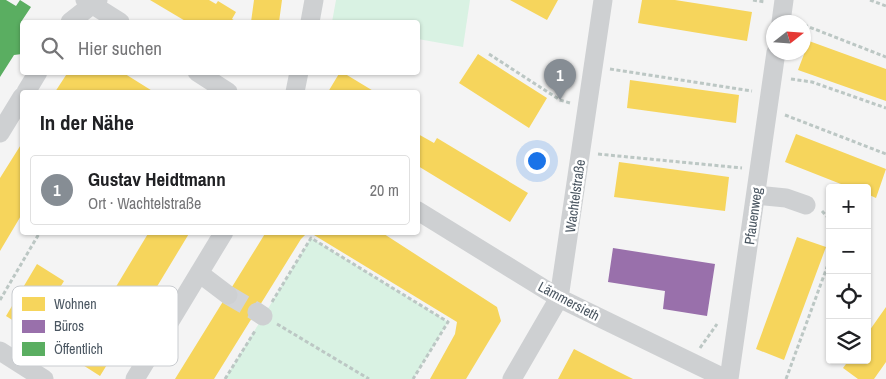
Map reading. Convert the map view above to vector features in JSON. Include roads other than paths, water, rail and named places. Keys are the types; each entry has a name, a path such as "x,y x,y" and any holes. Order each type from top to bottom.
{"street":[{"path":"310,20 314,0"},
{"name":"Wachtelstraße","path":"512,379 559,298 603,0"},
{"path":"782,15 784,0"},
{"path":"72,20 92,2 117,20"},
{"name":"Pfauenweg","path":"728,379 775,60"},
{"path":"27,90 36,75"},
{"path":"202,75 225,90"},
{"path":"295,90 298,75"},
{"path":"0,133 20,100"},
{"path":"756,195 786,198 806,205"},
{"name":"Lämmersieth","path":"420,212 559,298 728,379"},
{"path":"178,308 222,235"},
{"path":"199,273 228,295"},
{"path":"0,351 12,359"},
{"path":"24,366 44,379"},
{"path":"135,379 143,366"}],"tunnel":[{"path":"228,295 257,312"}],"place":[{"name":"Gustav Heidtmann","path":"560,100"}]}
